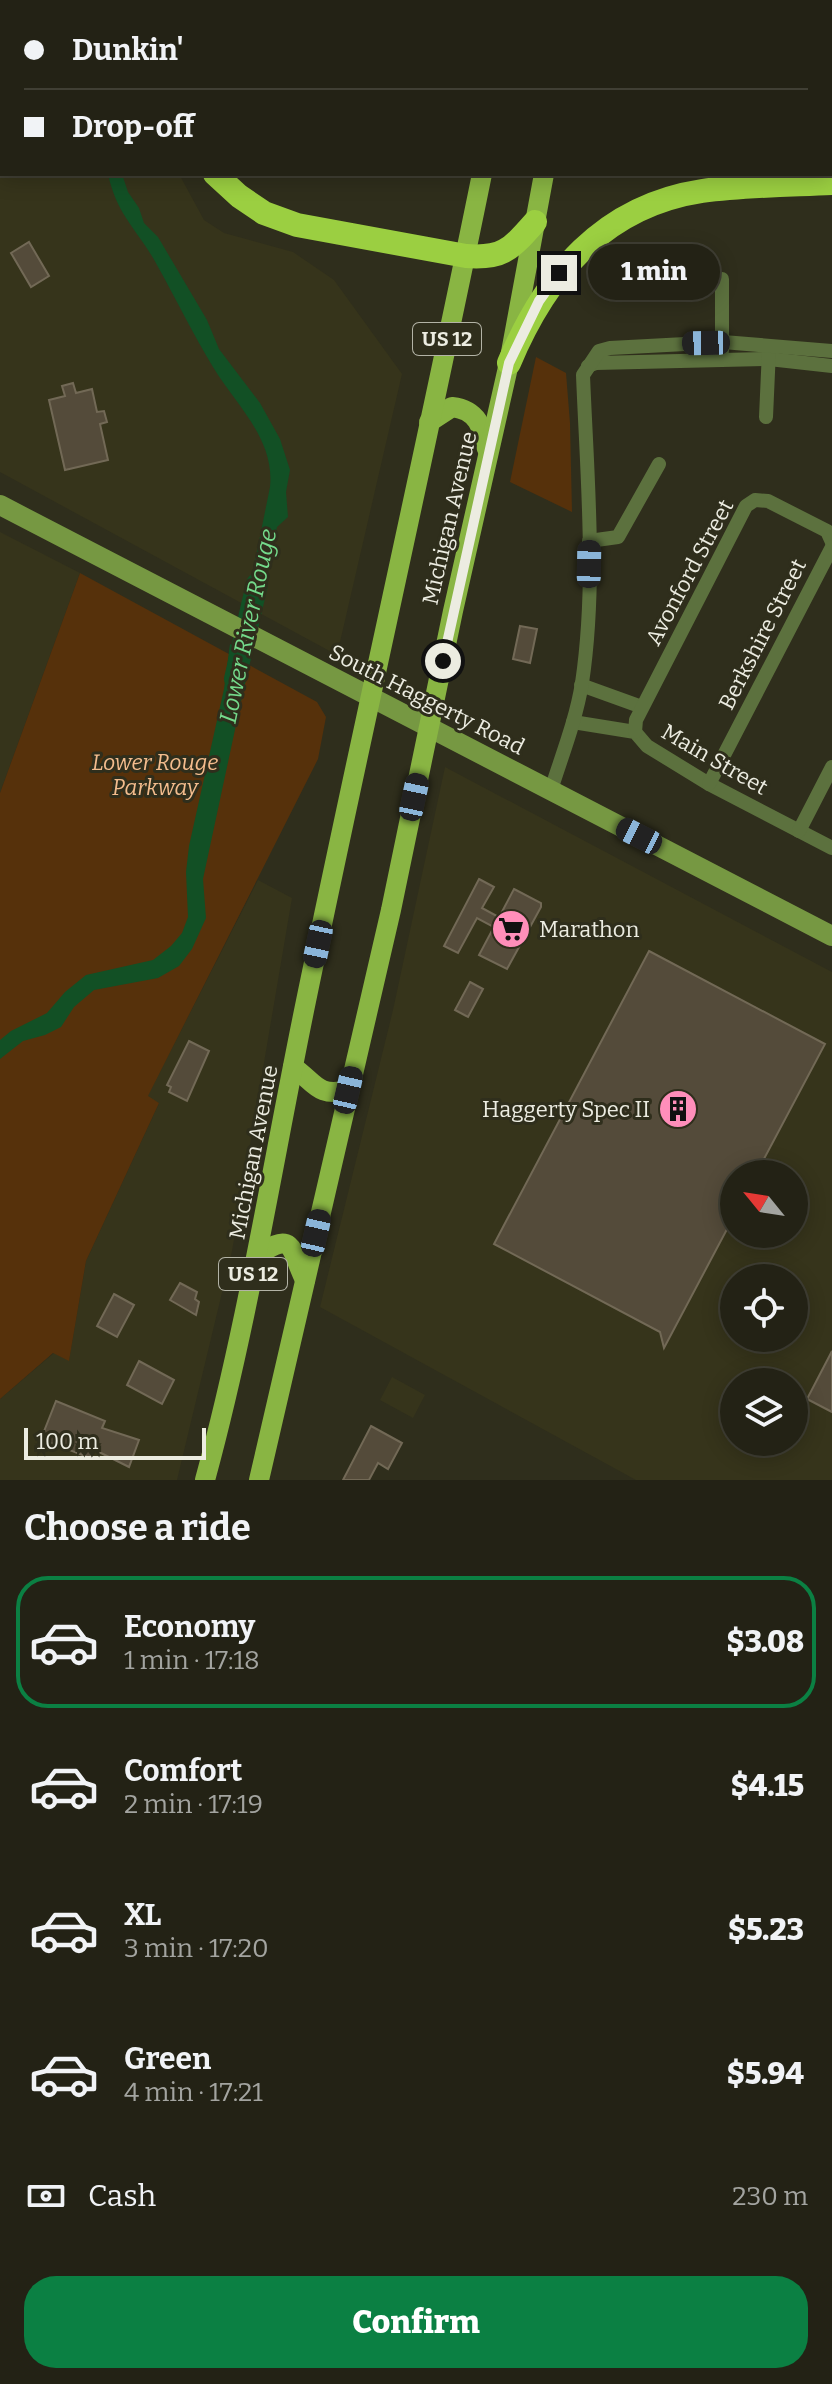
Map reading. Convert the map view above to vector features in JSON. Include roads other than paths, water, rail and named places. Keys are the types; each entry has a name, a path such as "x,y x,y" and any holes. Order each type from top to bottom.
{"highway":[{"path":"217,176 239,196 282,221 466,256 488,258 504,253 535,222"},
{"path":"509,363 539,301 559,273 589,242 627,217 653,205 703,191 832,183"}],"main road":[{"name":"Michigan Avenue","path":"205,1480 257,1256 369,695 482,176"},
{"name":"Michigan Avenue","path":"259,1480 391,910 509,363 544,176"},
{"path":"429,422 452,407 469,412 481,425 488,453"},
{"name":"South Haggerty Road","path":"0,505 832,936"},
{"path":"293,1067 320,1090 334,1094 348,1090"},
{"path":"257,1256 280,1242 287,1244 305,1280"}],"street":[{"path":"722,279 722,359"},
{"path":"551,790 573,722 587,640 589,541 583,375 588,366 599,351 610,348 723,342 832,366"},
{"path":"588,366 596,363 722,359 769,352 832,351"},
{"path":"766,417 769,352"},
{"path":"589,541 618,537 659,464"},
{"name":"Avonford Street","path":"635,732 642,707 746,506 755,500 764,500 797,515"},
{"name":"Berkshire Street","path":"709,784 832,545 827,531 797,515"},
{"name":"Main Street","path":"581,685 642,707"},
{"name":"Main Street","path":"573,722 635,732 647,746 709,784 832,848"},
{"path":"799,831 832,767"}],"waterway":[{"name":"Lower River Rouge","path":"235,679 257,584"}],"place":[{"name":"Marathon","path":"511,929"},
{"name":"Haggerty Spec II","path":"678,1109"}],"park label":[{"name":"Lower Rouge Parkway","path":"155,774"}]}
